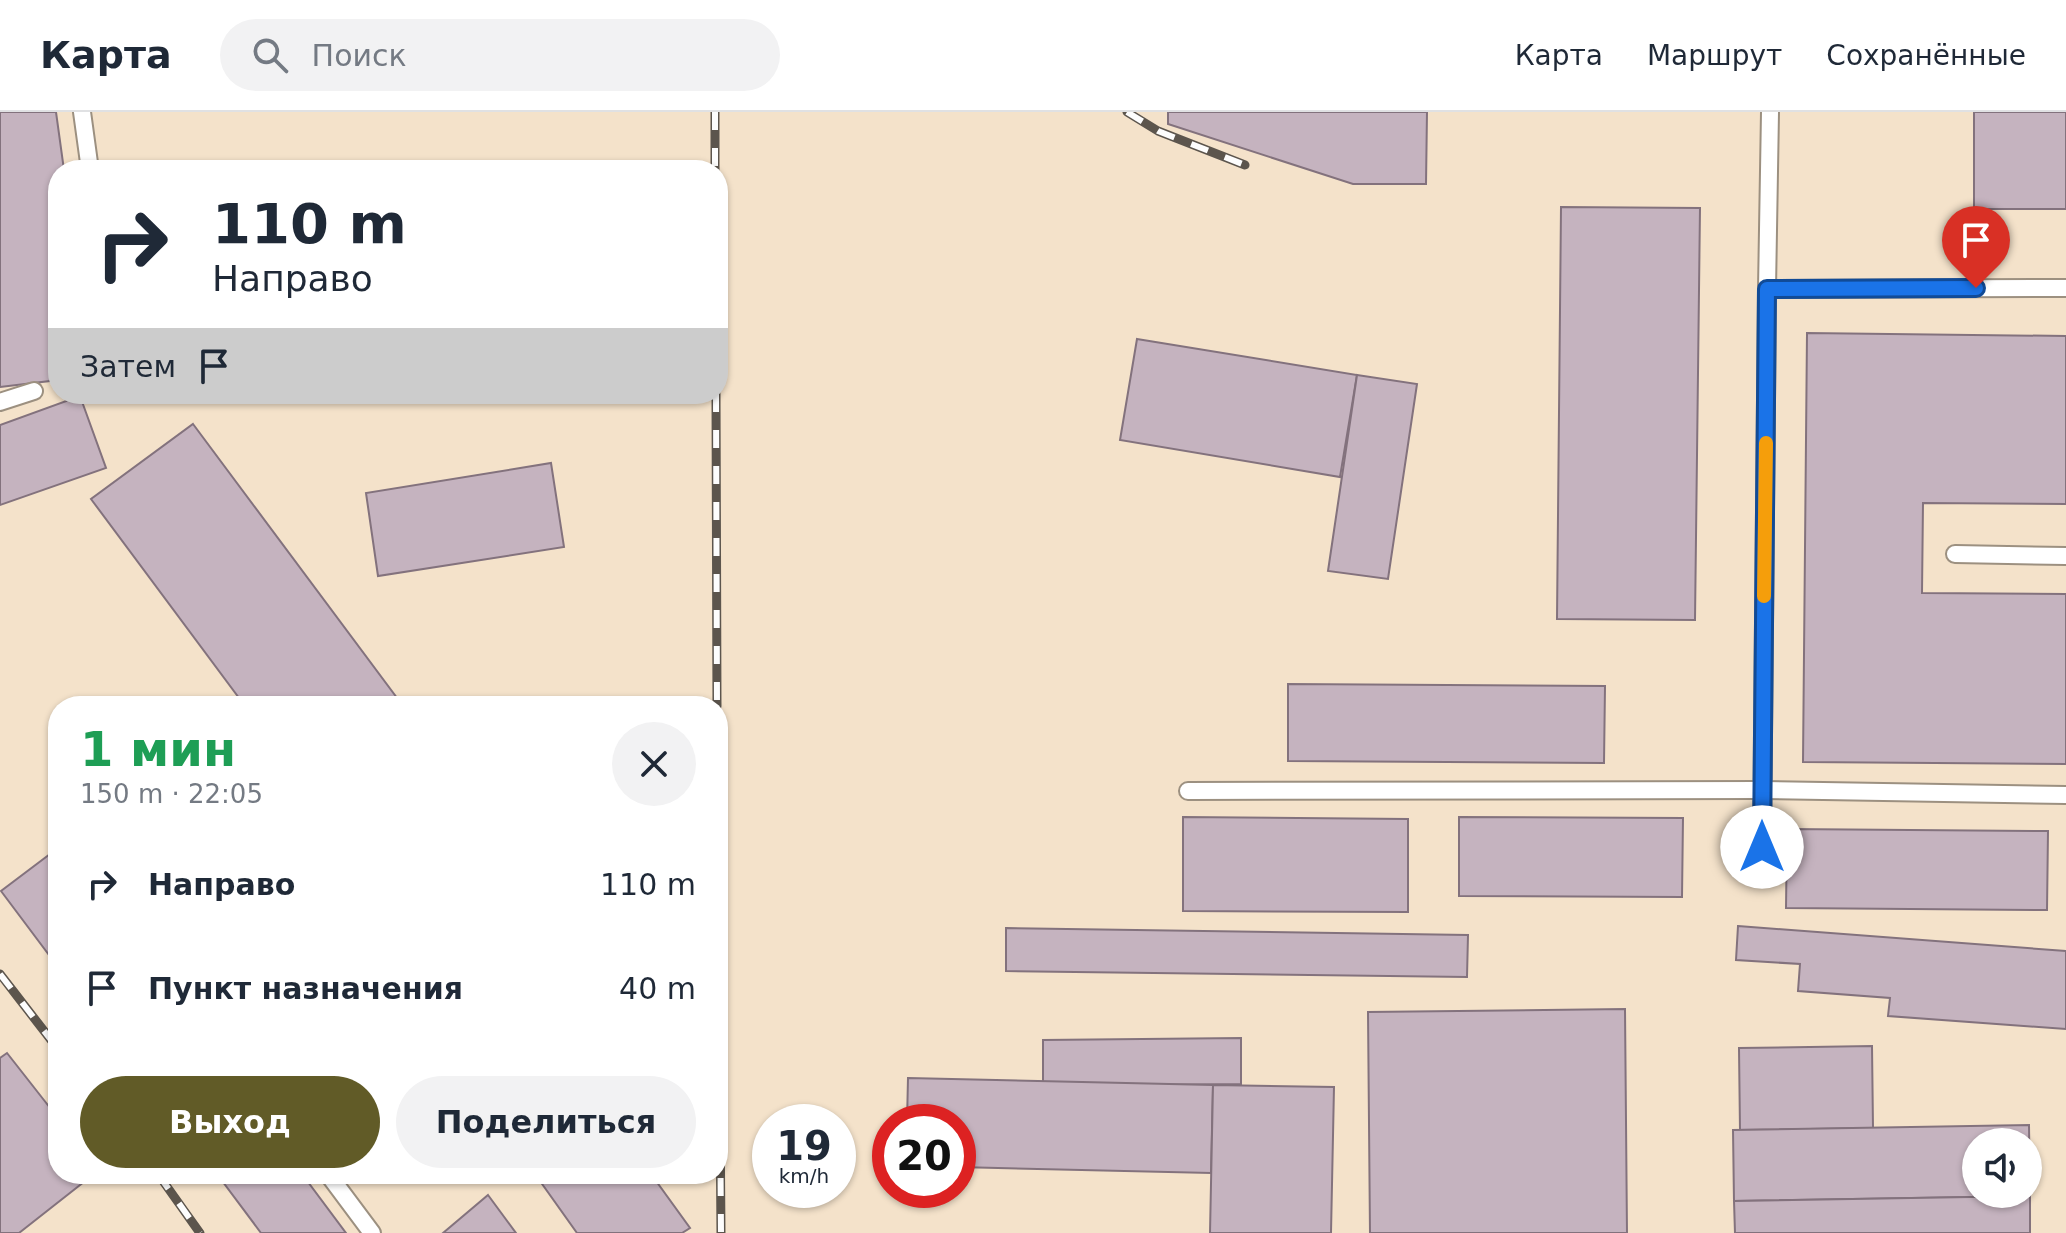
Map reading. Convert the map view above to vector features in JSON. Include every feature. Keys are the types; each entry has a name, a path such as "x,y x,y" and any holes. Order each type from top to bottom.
{"lane":[{"path":"82,112 89,160"},
{"path":"1762,847 1770,112"},
{"path":"1767,289 2066,288"},
{"path":"0,402 34,391"},
{"path":"1955,554 2066,556"},
{"path":"1188,791 1762,790 2066,795"},
{"path":"335,1184 372,1233"}],"shaded area":[{"path":"0,112 2066,112 2066,1233 0,1233"}],"building":[{"path":"0,112 56,112 63,160 48,160 48,381 0,387"},
{"path":"1168,112 1427,112 1426,184 1353,184 1168,124"},
{"path":"1974,112 2066,112 2066,209 1974,209"},
{"path":"1561,207 1700,208 1695,620 1557,619"},
{"path":"1807,333 2066,336 2066,504 1923,503 1922,593 2066,594 2066,764 1803,762"},
{"path":"1137,339 1357,375 1340,477 1120,440"},
{"path":"1357,375 1417,384 1388,579 1328,571"},
{"path":"58,404 83,404 106,468 0,505 0,425"},
{"path":"193,424 396,696 238,696 91,499"},
{"path":"551,463 564,547 378,576 366,493"},
{"path":"1288,684 1605,686 1604,763 1288,761"},
{"path":"1183,817 1408,819 1408,912 1183,911"},
{"path":"1459,817 1683,818 1682,897 1459,896"},
{"path":"1787,829 2048,831 2047,910 1786,908"},
{"path":"48,856 48,954 1,891"},
{"path":"1738,926 2066,951 2066,1029 1888,1016 1890,998 1798,991 1800,964 1736,960"},
{"path":"1006,928 1468,935 1467,977 1006,971"},
{"path":"1625,1009 1627,1233 1370,1233 1368,1012"},
{"path":"1241,1038 1241,1084 1043,1086 1043,1040"},
{"path":"1872,1046 1873,1128 1740,1130 1739,1048"},
{"path":"7,1053 48,1105 48,1184 81,1184 19,1233 0,1233 0,1058"},
{"path":"908,1078 1213,1085 1211,1173 976,1167 976,1104 907,1104"},
{"path":"1213,1085 1334,1087 1331,1233 1210,1233"},
{"path":"2029,1125 2029,1128 1962,1128 1962,1197 1734,1201 1733,1130"},
{"path":"224,1184 309,1184 346,1233 261,1233"},
{"path":"542,1184 658,1184 690,1228 682,1233 577,1233"},
{"path":"488,1195 516,1233 443,1233"},
{"path":"1962,1197 1962,1208 2030,1208 2030,1233 1735,1233 1734,1201"}],"railway":[{"path":"715,112 715,160"},
{"path":"1127,112 1158,131 1245,165"},
{"path":"716,404 717,696"},
{"path":"0,974 48,1036"},
{"path":"165,1184 200,1233"},
{"path":"721,1184 721,1233"}],"slow traffic":[{"path":"1764,596 1766,443"}],"route":[{"path":"1762,847 1767,289 1976,288"}]}
